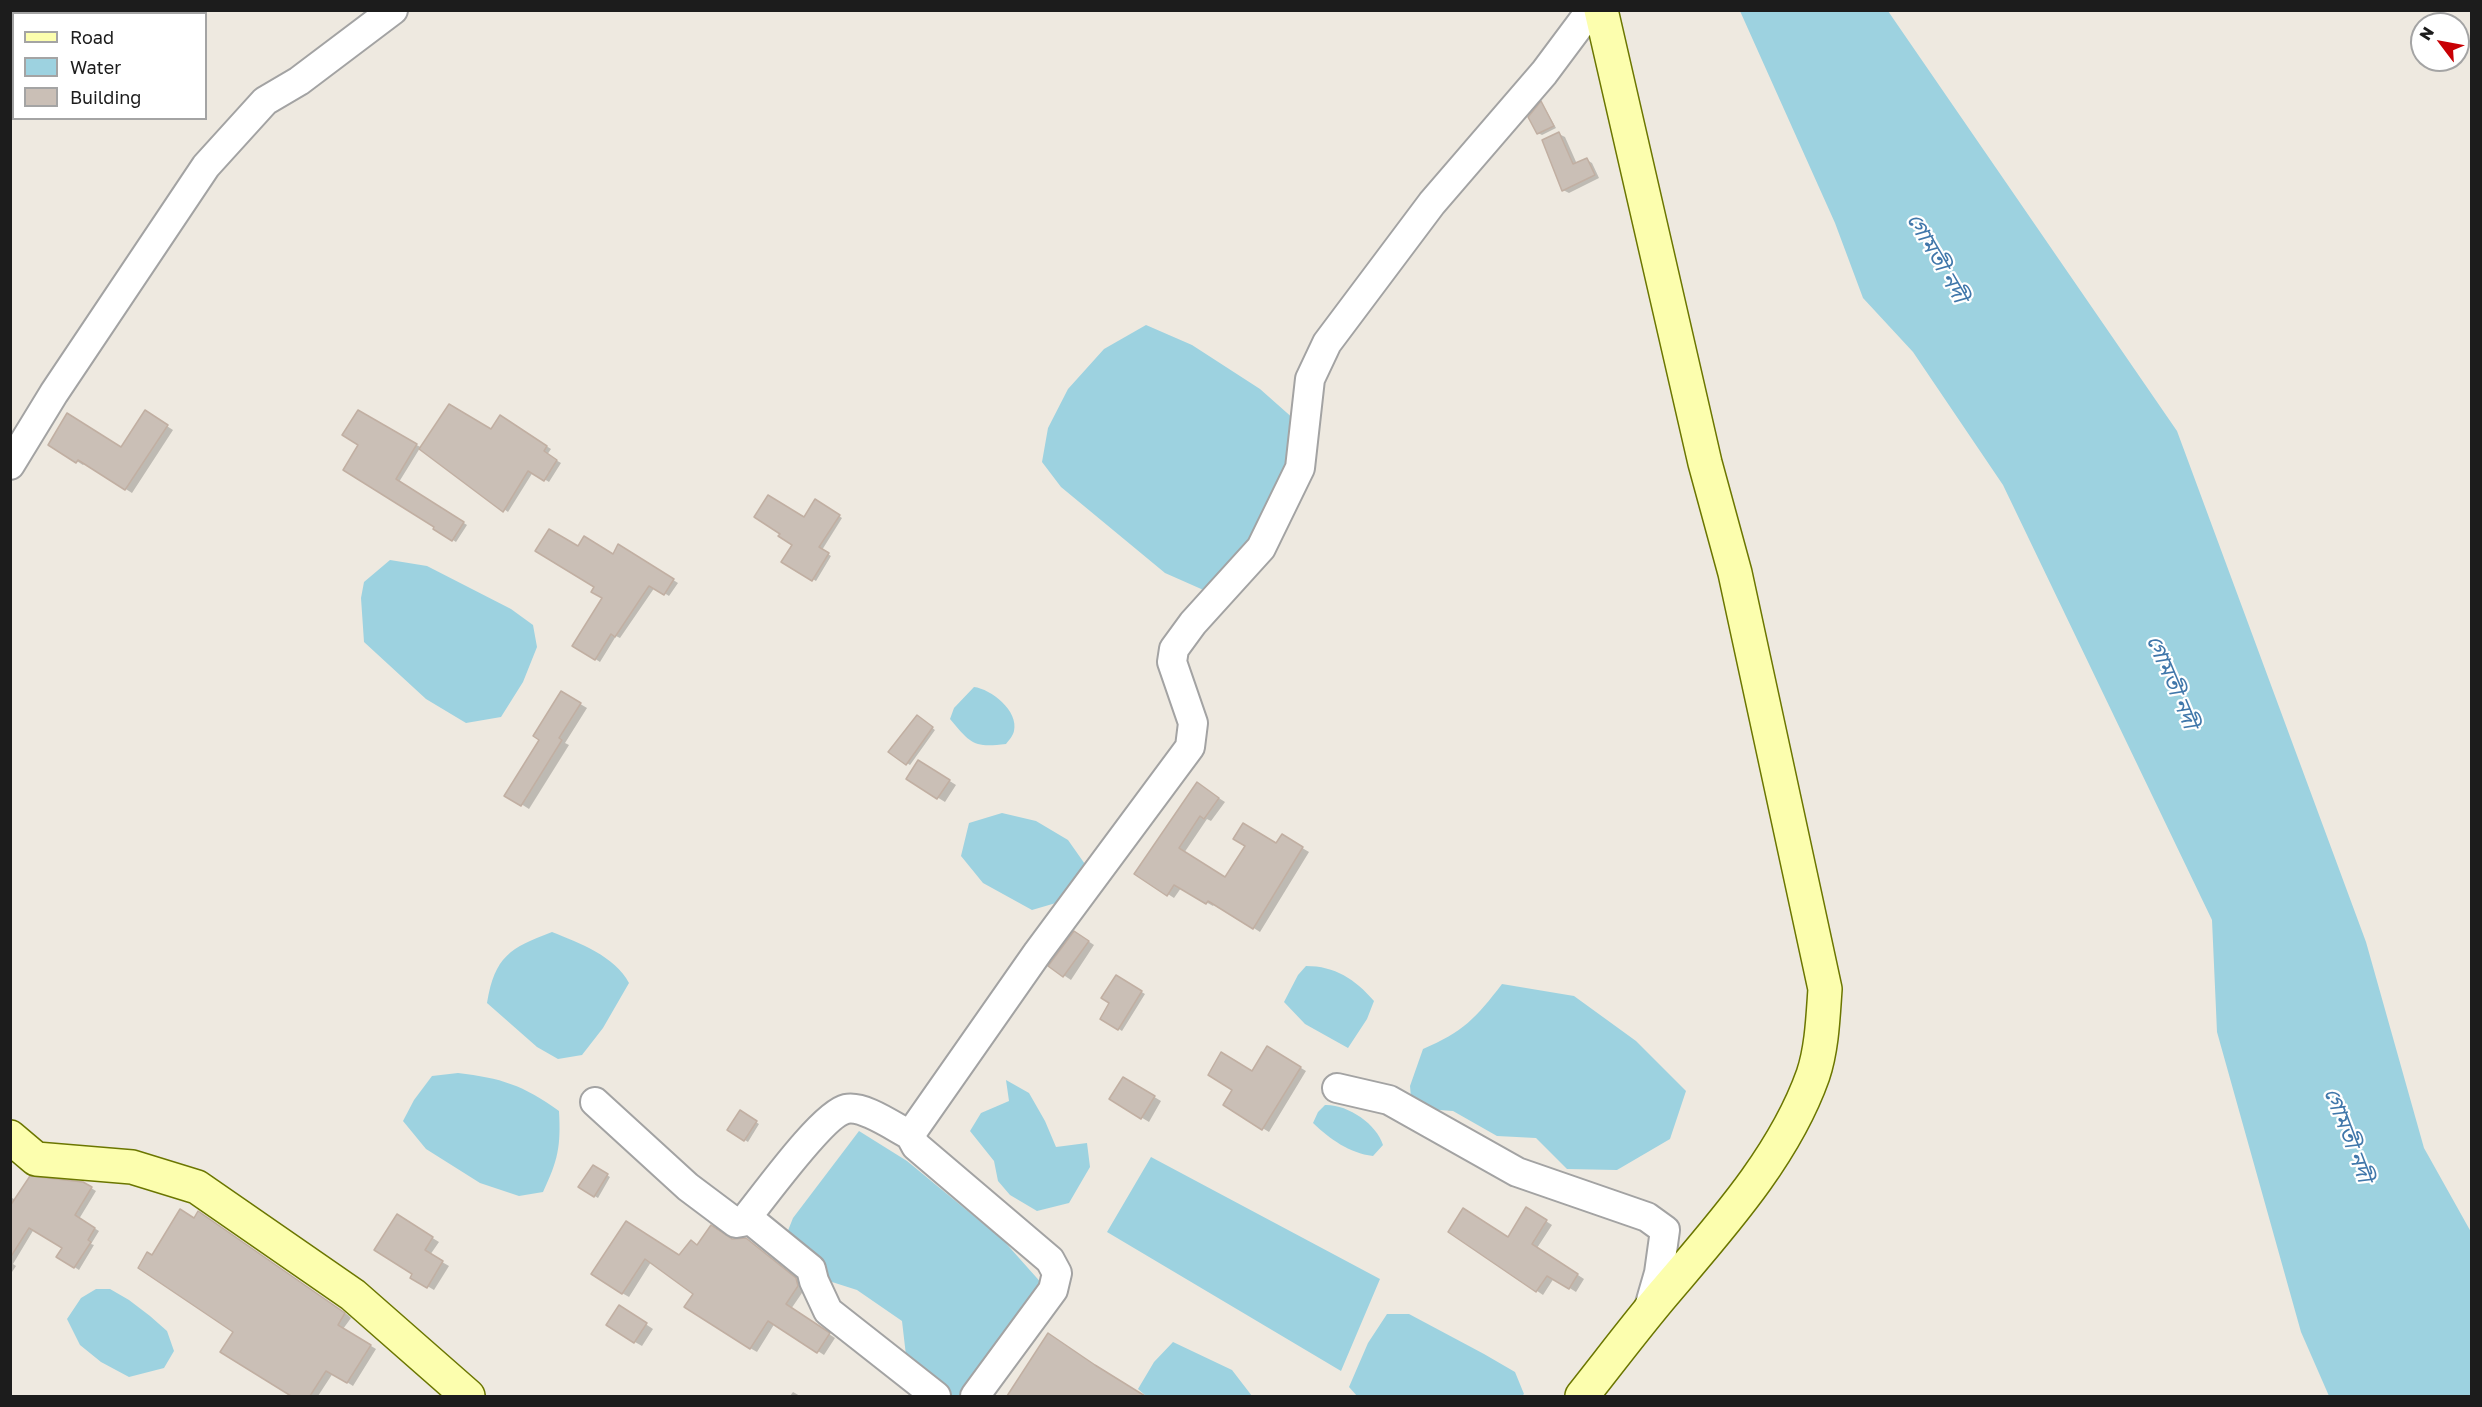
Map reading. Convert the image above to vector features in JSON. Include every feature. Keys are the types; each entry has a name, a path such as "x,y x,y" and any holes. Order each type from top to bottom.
{"street":[{"path":"10,465 54,393 206,166 265,101 299,81 393,10"},
{"path":"910,1135 1038,952 1190,747 1193,723 1172,662 1174,649 1193,623 1261,548 1300,468 1310,379 1327,344 1432,203 1544,73 1590,10"},
{"path":"1582,1396 1647,1313 1744,1198 1800,1107 1814,1072 1822,1032 1825,989 1735,573 1705,462 1601,10"},
{"path":"1337,1088 1389,1100 1517,1172 1647,1217 1665,1230 1659,1273 1647,1313"},
{"path":"595,1102 688,1188 736,1223 742,1222 747,1217 828,1119 847,1108 867,1112 910,1135 916,1146 1050,1260 1057,1273 1053,1290 975,1396"},
{"path":"10,1137 36,1159 132,1167 197,1187 353,1295 468,1396"},
{"path":"747,1217 812,1269 814,1281 828,1311 936,1396"}],"water":[{"name":"গোমতী নদী","path":"1740,11 1888,11 2177,431 2366,942 2424,1148 2471,1232 2471,1396 2329,1396 2301,1332 2217,1032 2212,920 2003,485 1913,352 1863,298 1835,223"},
{"path":"1146,325 1192,345 1260,389 1295,420 1288,488 1250,550 1208,592 1165,573 1061,487 1042,462 1048,428 1068,389 1104,349"},
{"path":"390,560 427,566 511,609 533,625 537,647 523,682 501,717 466,723 426,699 364,642 361,598 364,582"},
{"path":"974,687 988,692 1002,702 1012,716 1014,731 1006,744 987,745 974,742 963,734 950,719 954,708"},
{"path":"1002,813 1036,821 1068,840 1087,867 1066,900 1032,910 983,883 961,856 969,823"},
{"path":"552,932 606,958 615,965 629,983 603,1028 582,1055 558,1059 537,1047 487,1003 495,974 507,956 525,943"},
{"path":"1306,966 1326,968 1344,975 1374,1001 1367,1019 1348,1048 1305,1024 1284,1002 1298,975"},
{"path":"1502,984 1574,996 1636,1041 1686,1091 1670,1139 1617,1170 1567,1169 1536,1138 1497,1136 1453,1111 1412,1108 1410,1086 1423,1049 1468,1023"},
{"path":"458,1073 487,1077 511,1084 559,1111 557,1153 543,1192 519,1196 480,1183 426,1149 403,1121 414,1100 432,1076"},
{"path":"1006,1080 1029,1093 1056,1147 1087,1143 1090,1167 1069,1203 1037,1211 1010,1195 998,1181 994,1161 970,1131 981,1113 1009,1101"},
{"path":"1325,1105 1342,1108 1360,1117 1380,1137 1383,1145 1373,1156 1356,1152 1333,1140 1313,1123 1318,1112"},
{"path":"859,1131 907,1161 1003,1240 1044,1286 968,1396 952,1396 907,1364 902,1321 857,1290 832,1282 783,1243 793,1218"},
{"path":"1151,1157 1380,1279 1341,1371 1107,1232"},
{"path":"96,1289 110,1289 129,1300 167,1331 174,1351 164,1368 129,1377 101,1362 80,1345 67,1319 81,1298"},
{"path":"1387,1314 1409,1314 1515,1372 1524,1394 1522,1396 1357,1396 1349,1387 1368,1343"},
{"path":"1173,1342 1232,1370 1252,1396 1146,1396 1138,1389 1154,1362"}],"building":[{"path":"1541,101 1554,126 1537,134 1528,117"},
{"path":"1559,132 1573,164 1587,158 1595,175 1562,191 1542,140"},
{"path":"449,404 491,429 500,415 547,446 544,451 557,460 544,481 528,471 503,512 419,449"},
{"path":"145,410 168,425 125,490 78,460 76,463 48,445 67,413 121,447"},
{"path":"358,410 417,444 396,479 464,522 452,541 433,529 434,527 343,470 358,445 342,435"},
{"path":"768,495 804,517 815,499 840,515 819,547 829,553 812,581 781,562 792,545 754,517"},
{"path":"549,529 578,546 584,536 613,554 618,544 674,579 664,595 649,586 615,637 611,634 595,660 572,646 602,598 591,592 594,587 535,551"},
{"path":"561,691 581,703 559,738 562,740 521,806 504,796 539,740 533,736"},
{"path":"917,715 933,727 906,765 888,752"},
{"path":"918,760 950,780 937,799 906,779"},
{"path":"1197,782 1219,798 1204,819 1200,816 1179,848 1225,877 1245,846 1233,839 1243,823 1276,843 1282,834 1303,847 1253,929 1208,901 1206,904 1174,885 1167,896 1134,874"},
{"path":"1074,931 1089,941 1063,977 1048,966"},
{"path":"1116,975 1142,991 1118,1030 1100,1019 1109,1003 1101,998"},
{"path":"1267,1046 1301,1067 1262,1130 1223,1105 1232,1090 1208,1075 1221,1052 1252,1071"},
{"path":"1123,1077 1155,1096 1141,1119 1109,1099"},
{"path":"740,1110 757,1121 744,1141 727,1130"},
{"path":"593,1165 608,1174 594,1197 578,1187"},
{"path":"30,1176 83,1182 92,1187 75,1215 95,1228 88,1240 91,1242 74,1268 56,1257 62,1248 29,1228 10,1258 10,1206"},
{"path":"1526,1207 1547,1220 1532,1244 1578,1274 1569,1289 1547,1276 1536,1292 1448,1232 1463,1208 1508,1237"},
{"path":"180,1209 194,1218 198,1211 345,1313 338,1325 371,1345 347,1383 326,1371 310,1396 291,1396 220,1352 233,1332 138,1268 147,1252 152,1255"},
{"path":"397,1214 433,1237 425,1250 443,1261 427,1288 410,1278 412,1274 374,1250"},
{"path":"626,1221 679,1255 691,1240 697,1245 711,1225 732,1239 746,1238 796,1278 798,1286 786,1304 830,1333 817,1353 768,1321 750,1349 684,1307 693,1294 645,1259 622,1294 591,1274"},
{"path":"619,1305 647,1323 634,1343 606,1325"},
{"path":"1048,1333 1095,1365 1145,1396 1007,1396"}]}
